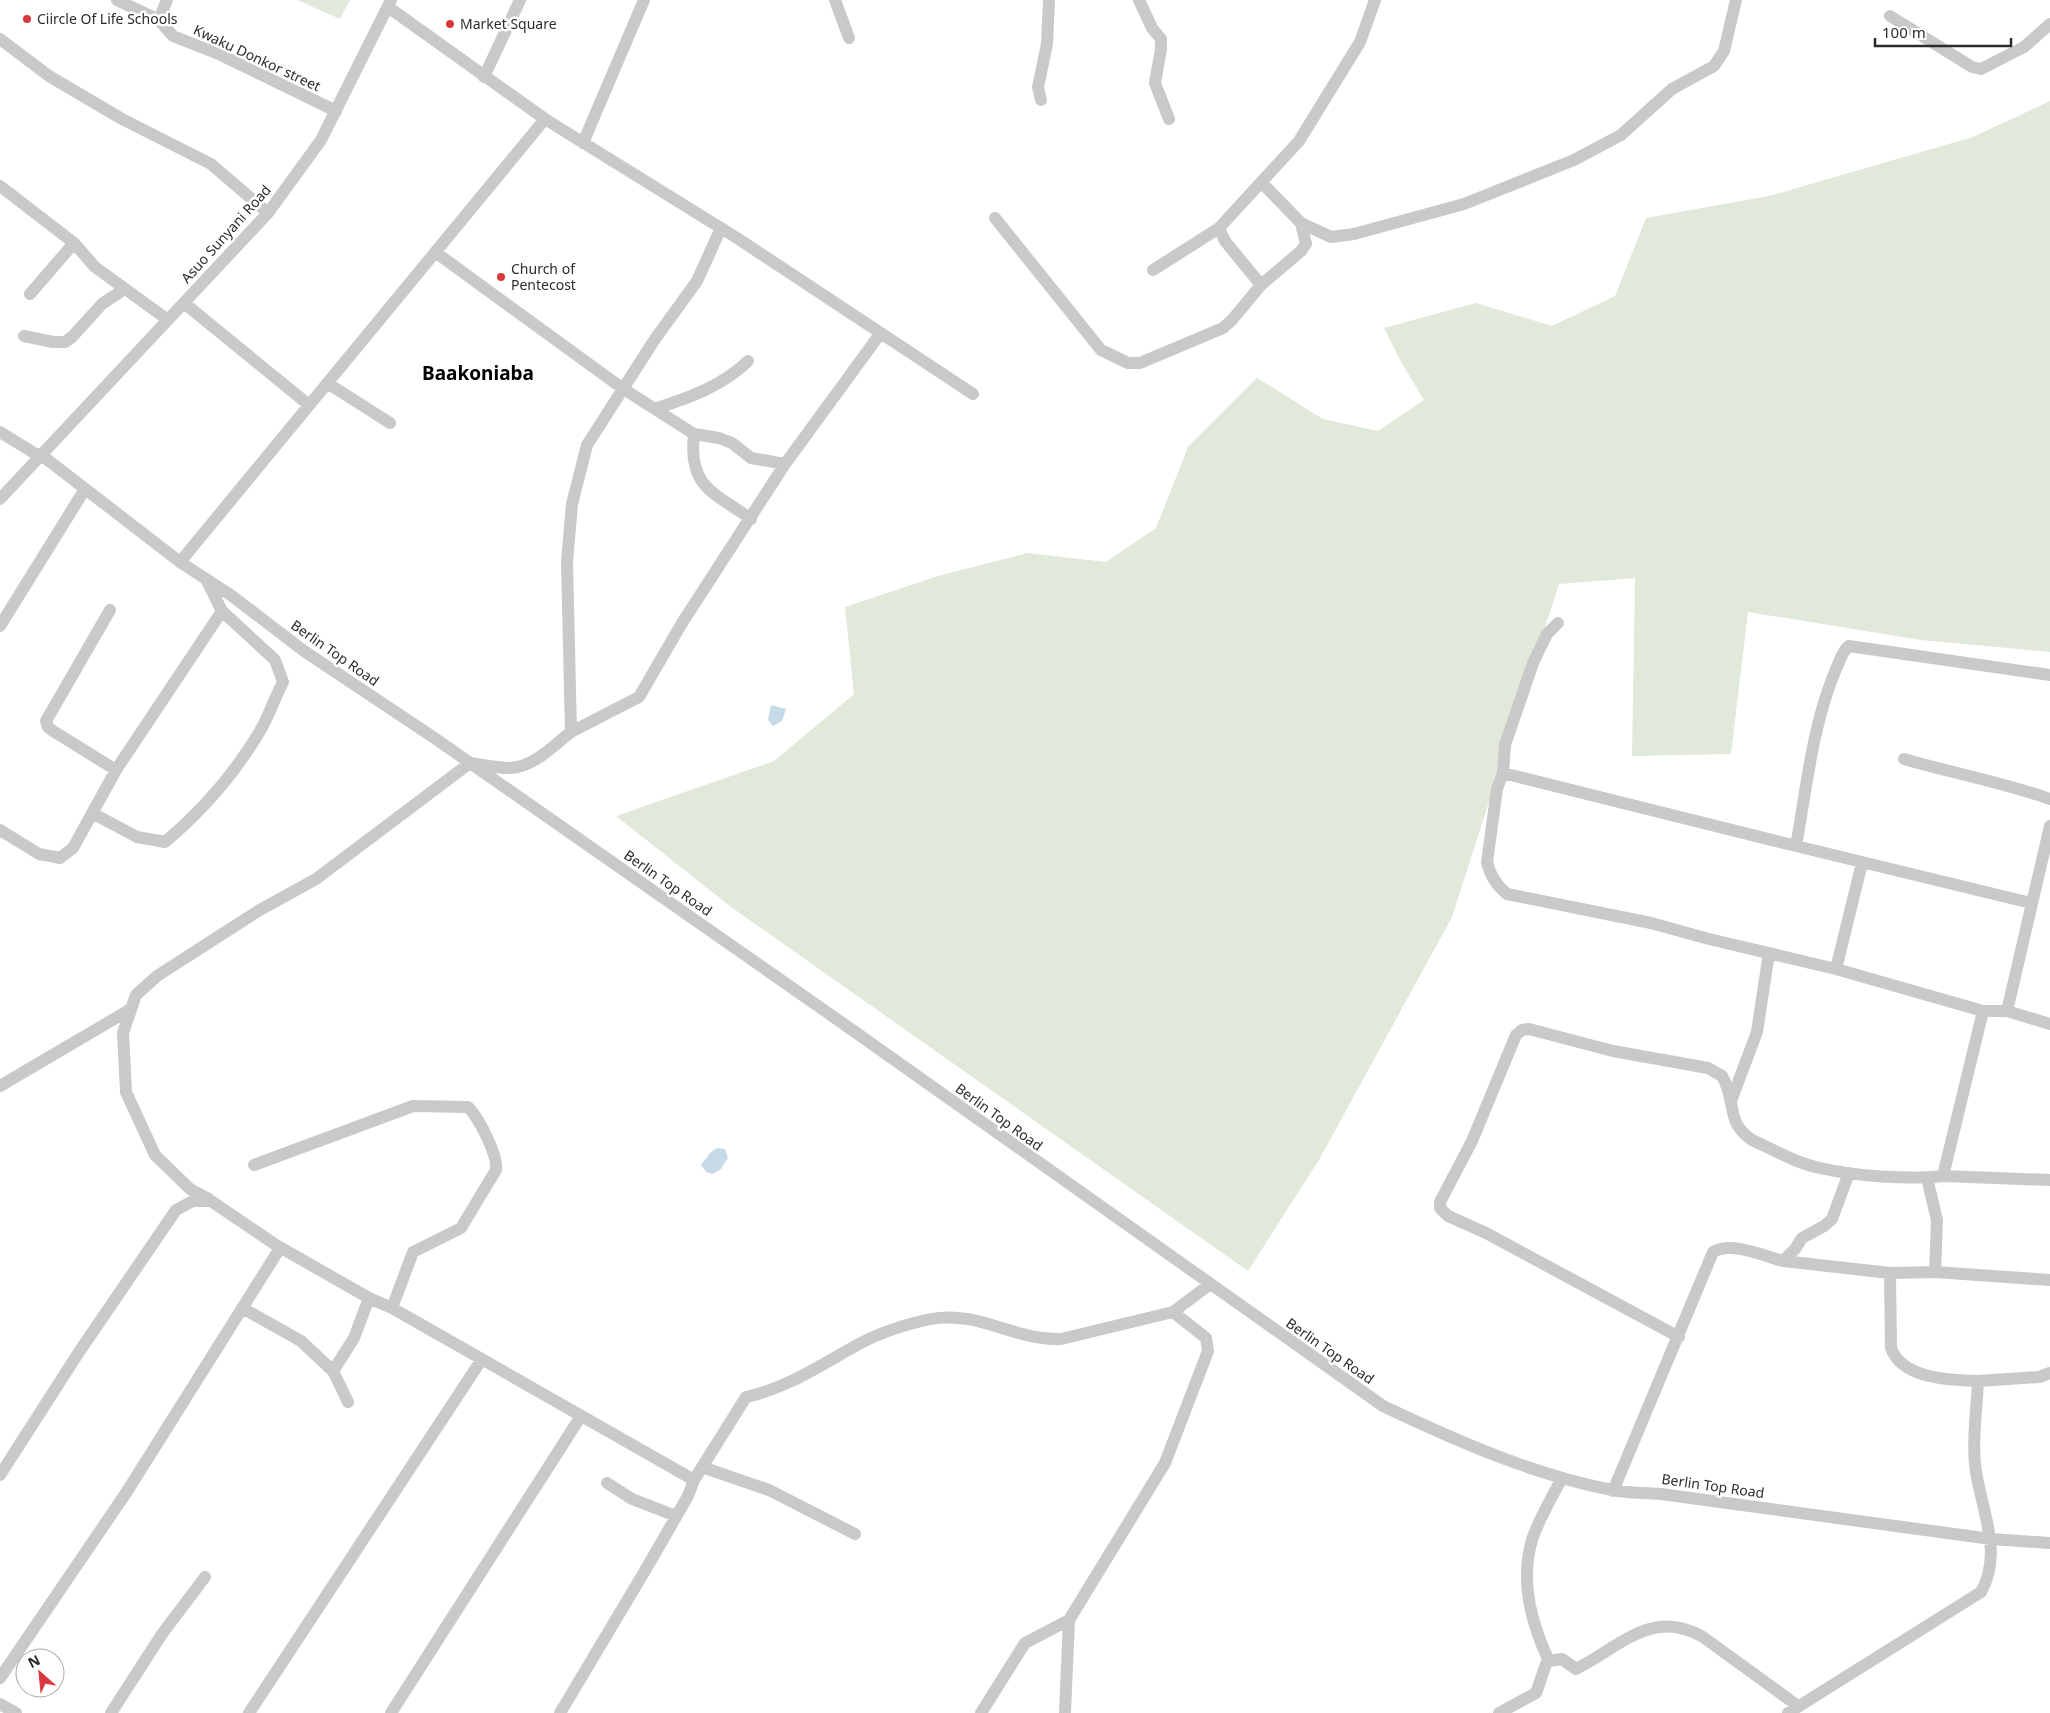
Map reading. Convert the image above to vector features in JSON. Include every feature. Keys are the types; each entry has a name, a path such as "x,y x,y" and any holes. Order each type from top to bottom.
{"street":[{"name":"Kwaku Donkor street","path":"117,0 159,20 167,32 173,36 221,55 336,112"},
{"path":"159,20 167,0"},
{"path":"484,77 520,0"},
{"path":"583,143 644,0"},
{"path":"835,0 849,38"},
{"path":"1041,100 1038,87 1047,44 1049,0"},
{"path":"1139,0 1152,28 1160,39 1161,49 1155,83 1169,119"},
{"path":"1153,270 1219,228 1262,184 1299,141 1360,42 1375,0"},
{"path":"1262,184 1302,223 1332,238 1354,234 1464,204 1574,160 1621,135 1672,89 1714,66 1724,51 1736,0"},
{"path":"390,3 484,77 545,119 721,228 973,394"},
{"name":"Asuo Sunyani Road","path":"0,499 39,455 268,213 321,140 390,3"},
{"path":"1890,16 1972,67 1981,69 2024,47 2050,24"},
{"path":"0,39 49,76 122,119 211,164 268,213"},
{"path":"180,562 545,119"},
{"path":"0,186 74,243 95,267 123,290 168,320"},
{"path":"995,218 1101,350 1128,364 1140,363 1223,328 1261,285 1301,251 1306,244 1302,223"},
{"path":"571,732 567,562 572,504 587,445 622,388 697,281 721,228"},
{"path":"1219,228 1225,241 1261,285"},
{"path":"30,294 74,243"},
{"path":"435,252 622,388 657,408 694,434 725,440 751,458 785,464"},
{"path":"24,336 53,342 65,342 72,337 102,304 123,290"},
{"path":"184,303 309,405"},
{"path":"694,1480 392,1308 369,1298 280,1248 211,1200 190,1190 155,1155 132,1108 126,1092 123,1074 122,1033 136,995 157,976 258,911 316,879 470,763 510,768 525,764 550,749 571,732 639,697 682,623 785,464 880,334"},
{"path":"657,408 690,398 739,369 748,361"},
{"path":"327,383 390,423"},
{"name":"Berlin Top Road","path":"0,432 39,455 180,562 304,651 470,763 848,1027 1383,1406 1474,1448 1562,1478 1614,1491 1661,1494 1991,1539 2050,1543"},
{"path":"694,434 692,453 696,474 702,484 751,519"},
{"path":"0,626 85,489"},
{"path":"92,813 137,837 165,842 188,823 207,802 260,730 283,682 275,660 222,611 206,579"},
{"path":"110,610 46,721 48,727 116,770"},
{"path":"0,830 39,854 60,858 73,848 116,770 222,611"},
{"path":"1558,623 1547,634 1533,663 1505,745 1503,774 1497,790 1487,862 1493,880 1507,894 1651,923 1836,970 1983,1011 2007,1011 2050,1024"},
{"path":"1796,846 1812,744 1830,684 1845,649 1849,646 2050,675"},
{"path":"1904,759 1946,772 2015,786 2050,799"},
{"path":"1503,774 2031,904"},
{"path":"2007,1011 2050,826"},
{"path":"1836,970 1862,863"},
{"path":"1732,1101 1757,1032 1769,953"},
{"path":"0,1086 130,1009"},
{"path":"1943,1176 1983,1011"},
{"path":"1679,1337 1486,1233 1448,1216 1439,1205 1472,1141 1516,1035 1522,1030 1529,1029 1613,1051 1708,1068 1722,1076 1732,1101 1736,1127 1752,1140 1820,1168 1849,1173 1927,1178 1943,1176 2050,1180"},
{"path":"254,1165 413,1106 468,1107 472,1110 485,1132 496,1170 461,1228 413,1252 392,1308"},
{"path":"1783,1261 1795,1249 1802,1238 1824,1226 1832,1219 1849,1173"},
{"path":"1927,1178 1937,1220 1935,1272"},
{"path":"0,1476 79,1352 176,1210 193,1201 211,1200"},
{"path":"0,1678 126,1492 280,1248"},
{"path":"1614,1491 1679,1337 1712,1252 1718,1249 1732,1248 1783,1261 1890,1273 1935,1272 2050,1280"},
{"path":"1890,1273 1891,1348 1896,1359 1911,1368 1944,1380 1978,1381 2039,1377 2050,1373"},
{"path":"560,1713 688,1496 702,1466 746,1397 764,1394 797,1380 861,1343 896,1329 930,1319 968,1318 982,1320 1024,1335 1047,1340 1061,1339 1172,1312 1210,1285"},
{"path":"333,1371 354,1338 369,1298"},
{"path":"242,1308 301,1341 333,1371 348,1402"},
{"path":"1065,1713 1069,1620 1165,1463 1207,1357 1206,1338 1172,1312"},
{"path":"249,1713 482,1360"},
{"path":"1499,1713 1536,1693 1544,1668 1549,1661 1562,1659 1576,1669 1636,1635 1664,1624 1677,1625 1704,1637 1793,1709 1981,1592 1989,1578 1991,1539 1975,1464 1978,1381"},
{"path":"391,1713 581,1416"},
{"path":"702,1466 770,1490 855,1534"},
{"path":"1549,1661 1532,1621 1527,1585 1528,1566 1532,1538 1562,1478"},
{"path":"608,1483 632,1499 676,1516"},
{"path":"111,1713 162,1634 205,1577"},
{"path":"981,1713 1025,1643 1069,1620"},
{"path":"0,1704 16,1713"}],"green space":[{"path":"297,0 350,0 340,19"},
{"path":"2050,101 2050,652 1921,640 1748,612 1731,754 1632,756 1635,578 1559,584 1452,917 1319,1160 1248,1271 731,907 616,816 774,761 854,694 845,607 938,576 1028,553 1106,562 1156,528 1188,447 1257,378 1323,419 1378,431 1424,400 1401,362 1384,328 1476,303 1552,326 1615,296 1646,218 1769,196 1973,137"}],"water":[{"path":"771,705 786,709 782,721 773,726 768,720"},
{"path":"717,1148 725,1149 728,1158 721,1169 712,1174 706,1172 701,1165 710,1153"}],"place":[{"name":"Ciircle Of Life Schools","path":"27,19"},
{"name":"Market Square","path":"450,24"},
{"name":"Church of Pentecost","path":"501,277"}],"district":[{"name":"Baakoniaba","path":"478,373"}]}
